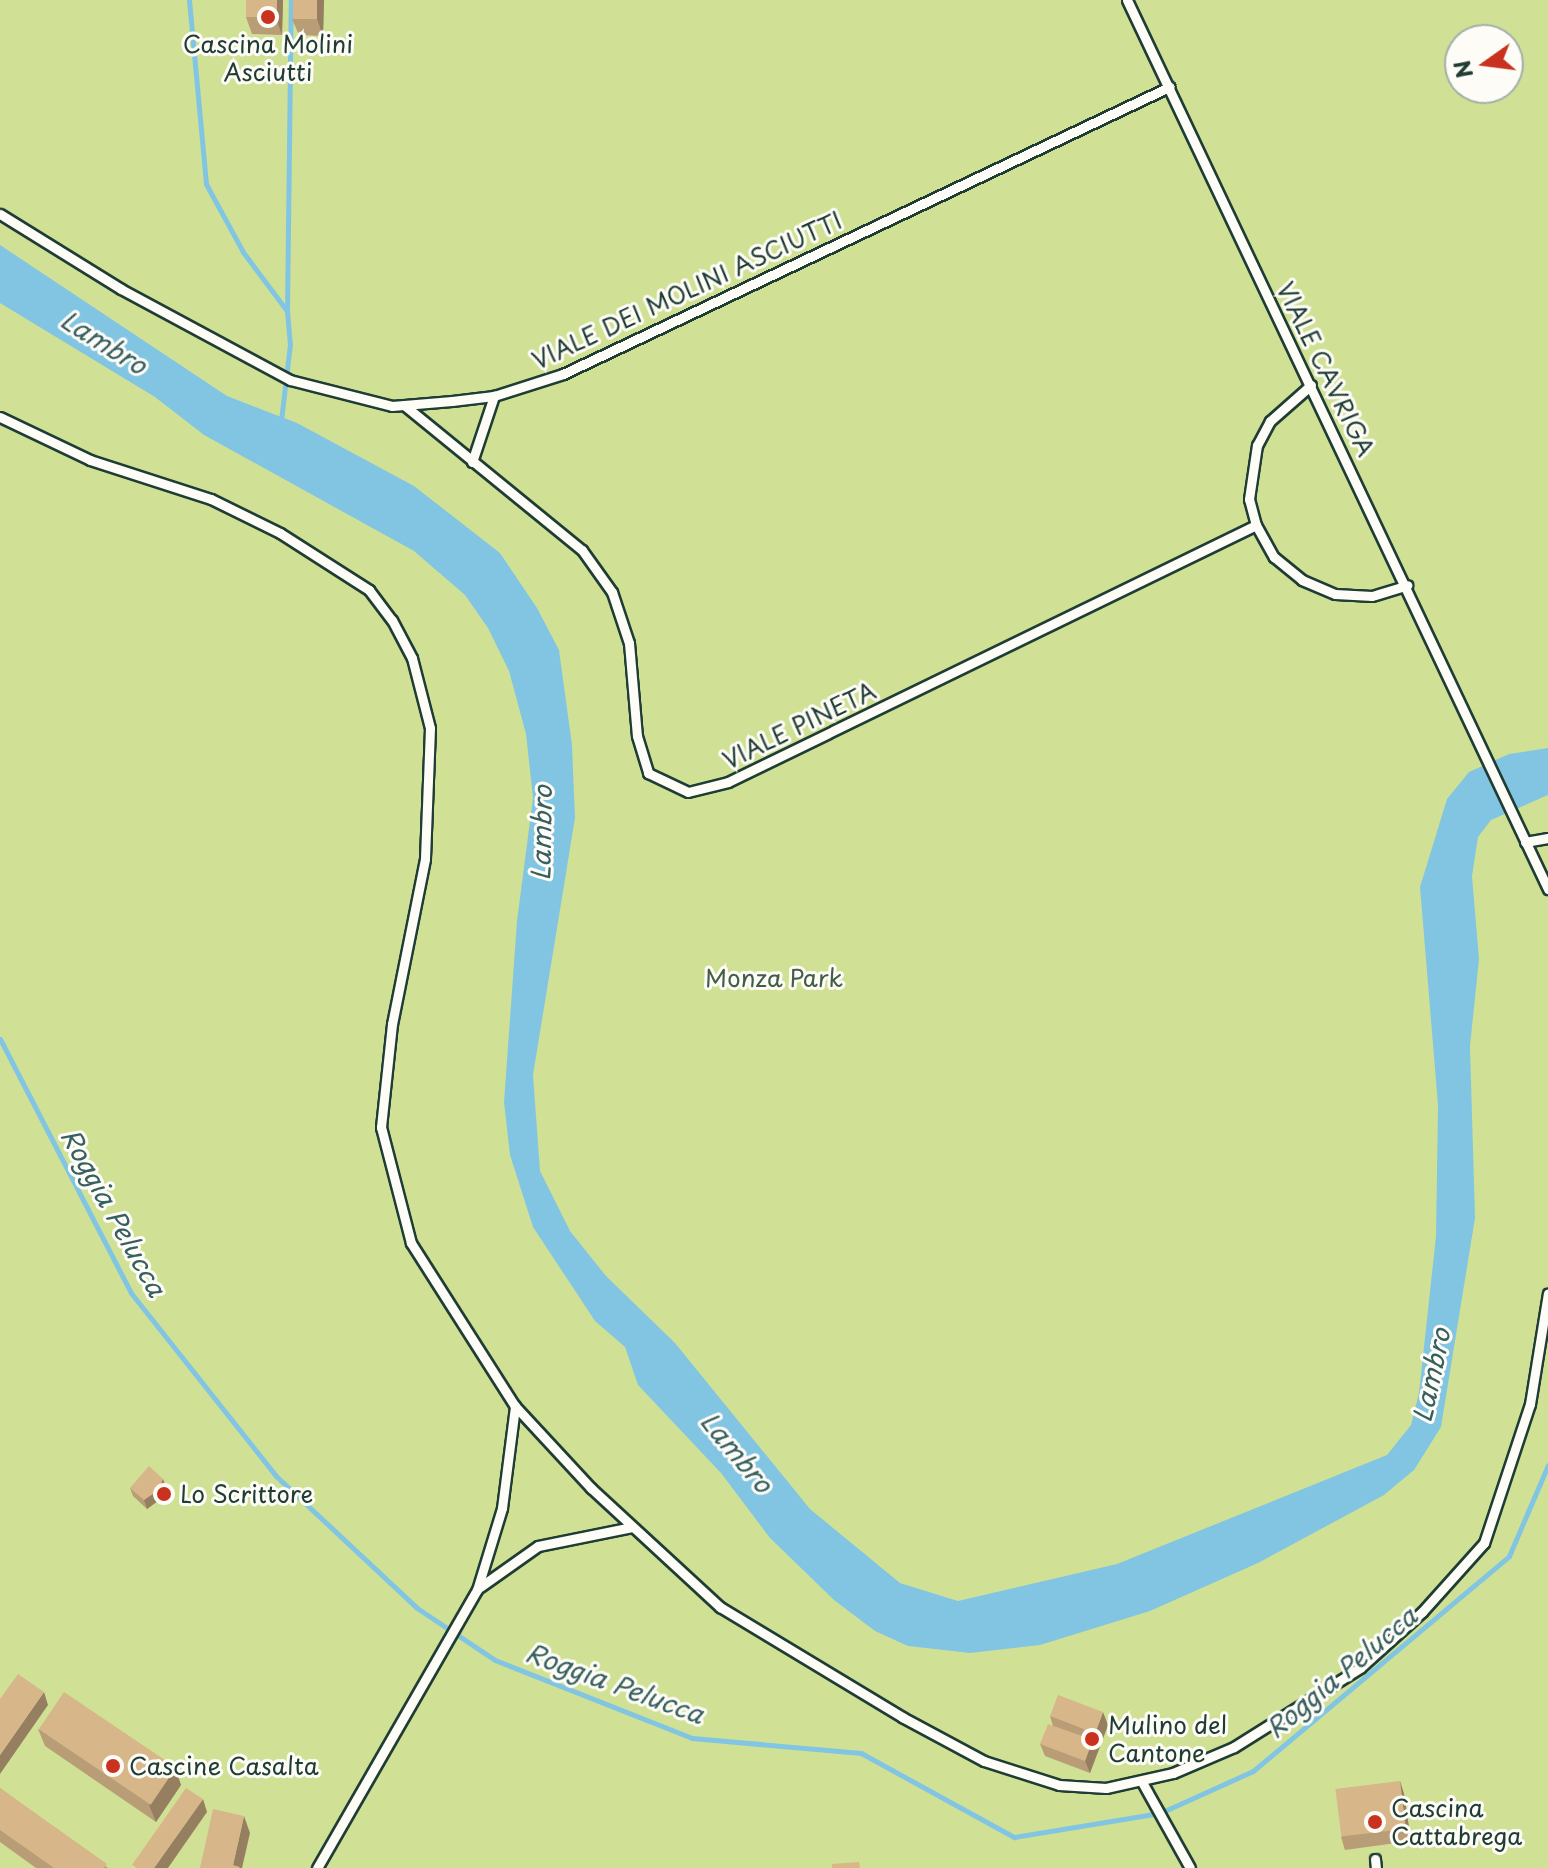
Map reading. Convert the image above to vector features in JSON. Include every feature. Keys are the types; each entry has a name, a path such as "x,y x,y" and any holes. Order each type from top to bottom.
{"lane":[{"name":"VIALE CAVRIGA","path":"1127,0 1407,585 1525,842"},
{"name":"VIALE DEI MOLINI ASCIUTTI","path":"0,214 121,289 285,378 404,405 494,396 563,374 1169,87"},
{"path":"1311,385 1270,421 1257,445 1249,499 1256,525 1274,557 1302,580 1324,590 1372,596 1407,585"},
{"path":"472,462 494,396"},
{"name":"VIALE PINETA","path":"404,405 582,550 612,592 629,643 637,736 648,773 688,792 728,782 1256,525"},
{"path":"0,417 90,460 211,499 280,533 369,590 412,658 430,728 431,792 381,1127 411,1243 515,1406 632,1527 720,1607 984,1761 1059,1785 1106,1788 1142,1782 1234,1747 1360,1668 1422,1612 1484,1543 1530,1404 1548,1293"},
{"path":"1548,838 1525,842 1548,889"},
{"path":"317,1868 477,1590 502,1508 515,1406"},
{"path":"477,1590 538,1546 632,1527"},
{"path":"1142,1782 1190,1868"}],"green space":[{"name":"Monza Park","path":"0,0 1548,0 1548,1868 0,1868"}],"water":[{"name":"Lambro","path":"0,245 227,396 297,423 414,486 500,553 537,608 559,650 572,745 575,818 533,1075 540,1171 570,1231 606,1276 675,1343 810,1509 900,1583 958,1601 1117,1564 1387,1455 1411,1425 1419,1393 1436,1236 1438,1105 1420,887 1447,799 1469,772 1509,754 1548,748 1548,795 1491,820 1478,837 1472,876 1479,959 1470,1046 1475,1218 1441,1427 1414,1470 1384,1495 1258,1563 1150,1611 1040,1645 970,1653 908,1646 875,1631 834,1600 770,1538 721,1473 638,1385 625,1347 595,1321 533,1227 510,1155 504,1102 517,921 533,798 526,734 509,671 488,628 465,595 414,551 204,435 155,397 0,303"}],"building":[{"path":"246,0 277,0 277,17 246,17"},
{"path":"293,0 317,0 317,19 293,19"},
{"path":"149,1466 163,1479 159,1490 144,1500 130,1488"},
{"path":"18,1674 44,1692 0,1755 0,1699"},
{"name":"Cascine Casalta","path":"64,1692 176,1767 151,1805 39,1729"},
{"path":"1058,1695 1103,1712 1085,1761 1040,1744 1048,1724 1082,1736 1084,1729 1050,1716"},
{"name":"Cascina Cattabrega","path":"1400,1781 1406,1829 1341,1837 1335,1789"},
{"path":"0,1788 107,1864 104,1868 54,1868 0,1830"},
{"path":"186,1788 203,1799 154,1868 132,1865"},
{"path":"213,1809 244,1816 233,1865 239,1868 200,1868"},
{"path":"859,1862 860,1868 832,1868 832,1864"}],"waterway":[{"path":"189,0 206,184 243,252 287,311 290,344 281,421"},
{"path":"287,311 291,0"},
{"name":"Roggia Pelucca","path":"0,1039 131,1293 276,1476 417,1608 495,1660 692,1738 861,1753 1014,1837 1160,1813 1253,1771 1509,1556 1548,1465"}],"place":[{"name":"Cascina Molini Asciutti","path":"268,17"},
{"name":"Lo Scrittore","path":"164,1494"},
{"name":"Mulino del Cantone","path":"1092,1739"},
{"name":"Cascine Casalta","path":"113,1766"},
{"name":"Cascina Cattabrega","path":"1375,1822"}]}
